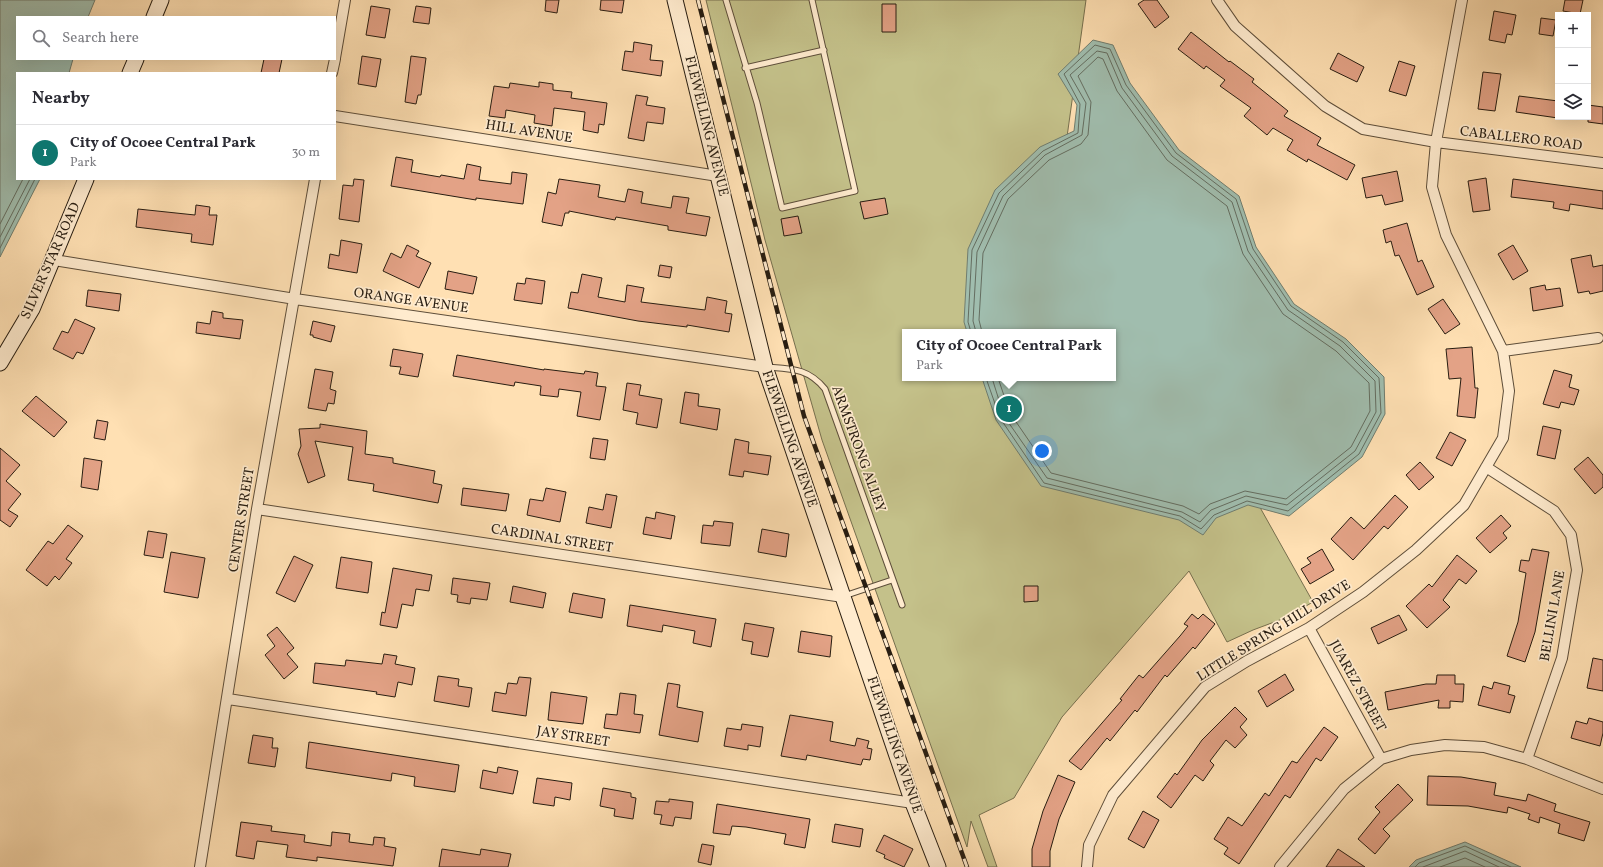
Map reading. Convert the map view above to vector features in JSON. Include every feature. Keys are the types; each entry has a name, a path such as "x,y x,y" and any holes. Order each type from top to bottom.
{"street":[{"path":"154,16 161,0"},
{"path":"336,52 345,0"},
{"name":"FLEWELLING AVENUE","path":"675,0 765,367 913,803 938,867"},
{"name":"CABALLERO ROAD","path":"1217,0 1235,26 1325,106 1364,129 1436,142 1603,163"},
{"name":"LITTLE SPRING HILL DRIVE","path":"1087,867 1089,845 1113,795 1205,687 1247,661 1309,628 1363,592 1416,550 1464,505 1504,438 1509,391 1503,351 1446,235 1432,187 1436,142 1462,0"},
{"path":"130,72 136,60"},
{"path":"332,72 335,60"},
{"name":"HILL AVENUE","path":"336,116 718,176"},
{"name":"SILVER STAR ROAD","path":"0,363 32,309 54,260 86,180"},
{"name":"CENTER STREET","path":"200,867 228,699 257,509 315,180"},
{"name":"ORANGE AVENUE","path":"54,260 295,299 765,367"},
{"path":"1503,351 1598,338"},
{"name":"BELLINI LANE","path":"1486,467 1554,511 1571,535 1577,570 1562,658 1527,759"},
{"name":"CARDINAL STREET","path":"257,509 843,597"},
{"name":"JUAREZ STREET","path":"1309,628 1381,759"},
{"name":"JAY STREET","path":"228,699 913,803"},
{"path":"1280,867 1344,789 1381,759 1411,750 1445,745 1484,747 1527,759 1603,789"}],"lane":[{"path":"726,0 745,68 757,103 782,208 855,191 812,0"},
{"path":"745,68 824,50"},
{"name":"ARMSTRONG ALLEY","path":"765,367 805,372 816,378 825,389 902,605"},
{"path":"843,597 892,580"}],"shaded area":[{"path":"706,0 1086,0 1062,173 1090,204 1313,602 1285,618 1227,642 1189,571 1062,717 1014,798 979,815 997,867 988,867 971,821 967,847 822,440 765,240"}],"water":[{"path":"0,0 95,0 88,16 16,16 16,60 73,60 69,72 16,72 16,180 39,180 0,257"},
{"path":"1093,40 1113,45 1130,83 1179,150 1239,196 1256,247 1294,304 1346,339 1384,377 1385,414 1362,457 1289,516 1248,505 1216,518 1203,535 1179,520 1041,486 996,420 983,381 1116,381 1116,329 966,329 964,322 968,249 995,190 1040,147 1074,131 1077,105 1058,74"},
{"path":"1465,842 1521,867 1409,867 1416,860"}],"building":[{"path":"546,0 559,0 557,13 545,11"},
{"path":"601,0 624,0 622,13 600,10"},
{"path":"1144,0 1157,0 1169,17 1155,28 1138,4"},
{"path":"1565,0 1583,0 1580,12 1563,11"},
{"path":"882,4 896,4 896,32 882,32"},
{"path":"371,6 390,9 385,38 366,35"},
{"path":"416,6 431,8 429,24 413,22"},
{"path":"1494,11 1516,15 1512,35 1507,34 1505,43 1489,40"},
{"path":"1541,18 1555,20 1553,36 1539,34"},
{"path":"1191,32 1229,62 1230,61 1254,79 1252,82 1288,111 1284,116 1321,138 1317,145 1355,165 1347,180 1308,159 1307,162 1287,150 1293,140 1273,128 1267,135 1244,116 1251,108 1220,86 1225,80 1206,66 1204,69 1178,49"},
{"path":"634,42 652,45 650,60 663,61 661,76 622,70 625,51 633,52"},
{"path":"1338,53 1364,67 1357,82 1330,69"},
{"path":"362,56 381,59 376,87 358,84"},
{"path":"411,56 426,58 421,95 418,95 416,104 405,102"},
{"path":"264,60 282,60 279,72 261,72"},
{"path":"1399,61 1415,66 1406,96 1389,91"},
{"path":"1483,72 1501,74 1495,111 1478,109"},
{"path":"539,82 553,84 553,90 572,92 571,98 607,103 604,125 599,124 598,133 583,130 585,112 554,108 552,126 534,123 535,115 506,110 505,118 489,116 494,86 509,88 510,83 539,87"},
{"path":"636,95 648,97 646,105 665,108 663,124 647,122 644,141 628,138"},
{"path":"1519,96 1555,101 1555,118 1516,112"},
{"path":"1591,105 1603,107 1603,124 1588,122 1588,120 1591,120"},
{"path":"396,157 413,160 411,172 440,177 441,175 464,179 467,164 481,167 479,180 511,184 512,172 527,174 523,204 476,198 476,200 391,186"},
{"path":"1397,171 1403,201 1385,205 1382,195 1366,198 1362,178"},
{"path":"1486,178 1490,210 1473,212 1468,181"},
{"path":"354,179 364,180 359,222 339,219 343,185 353,186"},
{"path":"559,179 600,185 598,197 625,202 628,189 643,192 641,203 671,208 673,196 689,198 686,213 710,217 706,236 668,230 668,226 616,217 615,220 569,211 569,213 565,213 562,226 542,222 548,192 556,194"},
{"path":"1513,179 1603,191 1603,209 1570,204 1569,211 1553,208 1554,202 1511,197"},
{"path":"885,198 888,214 864,219 860,202"},
{"path":"196,205 210,207 209,215 217,215 213,245 191,242 192,234 136,227 138,209 195,215"},
{"path":"798,216 802,233 784,236 781,219"},
{"path":"1407,223 1418,262 1422,260 1434,287 1417,295 1399,255 1395,256 1391,241 1386,243 1383,230"},
{"path":"341,240 362,244 357,273 328,268 330,254 339,256"},
{"path":"407,245 419,251 416,256 431,263 419,288 383,271 391,253 401,258"},
{"path":"1513,245 1528,271 1513,280 1498,254"},
{"path":"1591,255 1593,267 1603,265 1603,291 1590,294 1589,291 1578,293 1571,259"},
{"path":"660,265 672,267 670,278 658,276"},
{"path":"448,271 477,277 473,294 445,289"},
{"path":"582,274 602,278 598,297 625,302 627,285 644,288 641,302 705,310 707,297 727,301 725,313 732,314 729,332 687,325 687,327 638,321 568,308 571,292 578,293"},
{"path":"526,278 545,281 542,304 514,300 517,283 525,284"},
{"path":"1545,285 1546,290 1560,288 1563,306 1533,311 1530,288"},
{"path":"88,290 121,294 119,311 86,306"},
{"path":"1443,299 1460,324 1445,334 1428,309"},
{"path":"212,311 223,313 223,318 243,320 240,339 196,333 197,322 210,324"},
{"path":"75,319 95,328 83,354 77,352 73,359 53,349 62,331 68,333"},
{"path":"313,321 335,326 331,342 310,335"},
{"path":"1472,347 1475,388 1478,388 1475,418 1457,416 1461,378 1449,379 1446,349"},
{"path":"393,349 423,354 418,377 399,374 401,367 390,366"},
{"path":"457,355 544,370 584,374 585,371 598,373 596,386 606,387 600,420 577,416 581,392 559,389 558,397 540,395 541,386 515,382 514,386 453,376"},
{"path":"315,369 333,372 330,389 336,391 334,404 328,403 326,411 308,408"},
{"path":"1554,370 1572,375 1569,387 1579,390 1574,405 1561,402 1559,408 1543,404"},
{"path":"627,383 641,385 639,395 662,399 657,428 636,424 638,413 623,410"},
{"path":"685,392 699,394 698,406 720,409 717,430 680,423"},
{"path":"36,396 67,422 54,437 22,411"},
{"path":"97,420 108,422 105,440 94,438"},
{"path":"320,424 367,431 365,454 393,458 393,463 435,471 433,483 442,485 438,503 373,491 374,484 348,480 353,447 315,441 325,476 308,483 298,454 301,446 299,429 320,428"},
{"path":"1543,426 1561,430 1555,459 1537,455"},
{"path":"1450,432 1466,440 1452,466 1436,458"},
{"path":"593,438 608,440 605,460 590,458"},
{"path":"735,439 749,442 748,453 771,456 768,475 744,471 743,477 729,475"},
{"path":"0,448 20,465 6,481 21,494 8,510 18,516 10,527 0,520"},
{"path":"1588,457 1603,475 1603,487 1595,494 1574,469"},
{"path":"84,458 102,461 98,490 81,487"},
{"path":"1420,462 1434,477 1419,490 1406,475"},
{"path":"463,488 509,494 506,511 461,505"},
{"path":"546,488 566,492 560,522 527,515 530,499 543,501"},
{"path":"606,494 617,496 611,528 586,523 589,507 603,510"},
{"path":"1395,495 1408,507 1388,529 1384,526 1353,560 1331,539 1351,517 1364,529"},
{"path":"656,512 675,516 671,539 643,534 646,517 655,519"},
{"path":"1501,515 1511,526 1503,533 1507,538 1490,553 1476,538"},
{"path":"714,521 733,523 730,546 701,543 703,525 713,526"},
{"path":"68,525 83,536 66,559 72,563 59,580 55,576 47,586 26,570 48,541 53,544"},
{"path":"762,529 789,534 786,557 758,552"},
{"path":"148,531 167,534 163,558 144,555"},
{"path":"1322,549 1334,570 1310,584 1301,569 1311,563 1307,558"},
{"path":"1532,549 1549,552 1535,632 1525,662 1507,656 1518,622 1526,573 1519,571 1521,560 1529,561"},
{"path":"171,552 205,558 198,598 164,592"},
{"path":"1457,555 1477,571 1466,584 1459,579 1443,600 1450,607 1427,628 1406,606 1429,584 1432,587"},
{"path":"294,556 313,565 295,602 276,593"},
{"path":"341,557 372,562 368,593 336,588"},
{"path":"393,568 432,575 429,591 416,589 413,606 402,604 397,628 380,625 382,612 385,613"},
{"path":"453,578 490,583 487,600 471,598 470,604 457,602 458,595 451,594"},
{"path":"513,586 546,593 543,608 510,602"},
{"path":"1024,586 1038,586 1038,601 1024,602"},
{"path":"573,593 605,599 602,618 569,612"},
{"path":"630,605 716,619 711,647 693,643 695,631 663,625 662,632 627,626"},
{"path":"1192,614 1198,619 1203,614 1215,624 1195,649 1193,647 1167,677 1165,675 1137,712 1135,710 1110,741 1107,738 1081,770 1069,761 1122,700 1120,699 1139,675 1143,678 1180,636 1188,626 1184,624"},
{"path":"1399,615 1407,630 1378,644 1371,628"},
{"path":"745,623 774,628 768,657 751,654 753,642 742,640"},
{"path":"277,627 294,648 287,654 298,667 284,679 265,655 275,646 267,635"},
{"path":"801,631 832,636 830,657 798,652"},
{"path":"384,654 397,656 395,664 415,668 412,685 398,682 395,697 376,694 377,692 313,683 315,663 345,666 346,660 382,664"},
{"path":"1593,658 1603,660 1603,691 1587,688"},
{"path":"1285,674 1294,690 1267,707 1258,691"},
{"path":"1437,675 1455,675 1455,684 1464,684 1463,702 1450,701 1450,708 1438,708 1439,700 1388,710 1385,692 1426,684 1436,684"},
{"path":"438,676 459,679 458,686 472,688 469,707 434,701"},
{"path":"519,677 531,678 526,716 492,711 495,692 506,694 508,683 517,684"},
{"path":"1494,682 1510,686 1508,694 1515,696 1510,713 1478,705 1483,686 1492,689"},
{"path":"668,683 680,685 677,707 703,712 698,742 659,735"},
{"path":"551,692 587,697 583,724 548,720"},
{"path":"620,693 636,695 634,714 643,715 640,733 604,728 606,714 617,715"},
{"path":"1235,707 1247,719 1240,727 1247,735 1235,748 1226,740 1210,761 1214,765 1203,781 1195,775 1171,808 1157,797 1175,773 1177,775 1202,740"},
{"path":"790,715 833,722 830,741 855,746 857,738 869,741 867,748 872,749 870,760 863,759 861,765 807,755 806,760 781,756"},
{"path":"1589,718 1603,722 1603,733 1600,746 1571,738 1576,721 1587,724"},
{"path":"742,724 763,727 760,747 748,745 748,750 724,746 727,728 741,730"},
{"path":"1324,727 1338,737 1321,761 1316,758 1290,798 1285,795 1239,864 1224,854 1228,848 1214,839 1228,817 1242,826 1265,793 1269,796 1292,761 1297,763"},
{"path":"253,735 273,738 272,748 278,748 275,767 248,763"},
{"path":"309,742 459,765 455,792 414,786 415,777 392,773 391,781 306,768"},
{"path":"498,767 518,771 513,794 480,788 483,770 497,773"},
{"path":"1058,775 1075,782 1059,819 1050,851 1050,867 1032,867 1032,849 1043,811"},
{"path":"1428,776 1461,777 1496,783 1494,795 1526,801 1528,794 1556,804 1554,811 1590,822 1584,841 1558,833 1560,824 1540,817 1539,823 1528,819 1530,814 1508,807 1507,813 1468,806 1427,805"},
{"path":"537,778 572,783 570,800 555,797 554,806 533,803"},
{"path":"1398,784 1413,800 1383,829 1390,836 1375,854 1358,839 1380,812 1375,807"},
{"path":"603,788 631,793 631,797 636,798 633,819 614,816 615,809 600,806"},
{"path":"669,799 693,802 691,819 675,817 673,826 660,824 662,815 654,814 656,801 669,802"},
{"path":"717,804 810,819 805,848 784,844 786,834 746,827 732,826 730,835 713,833"},
{"path":"1143,811 1159,820 1144,848 1128,839"},
{"path":"241,822 272,826 271,831 305,835 304,842 331,846 332,832 350,834 349,842 373,845 374,837 385,838 384,846 396,848 393,866 317,857 317,861 286,857 288,845 257,841 254,859 236,856"},
{"path":"835,824 863,829 860,847 832,842"},
{"path":"884,835 913,849 904,867 884,858 885,855 876,851"},
{"path":"702,844 714,846 711,865 698,862"},
{"path":"442,849 480,855 481,849 511,854 508,867 439,867"},
{"path":"1338,849 1365,867 1326,867"}],"railway":[{"path":"698,0 804,416 967,867"}],"place":[{"name":"City of Ocoee Central Park","path":"1009,409"}]}
